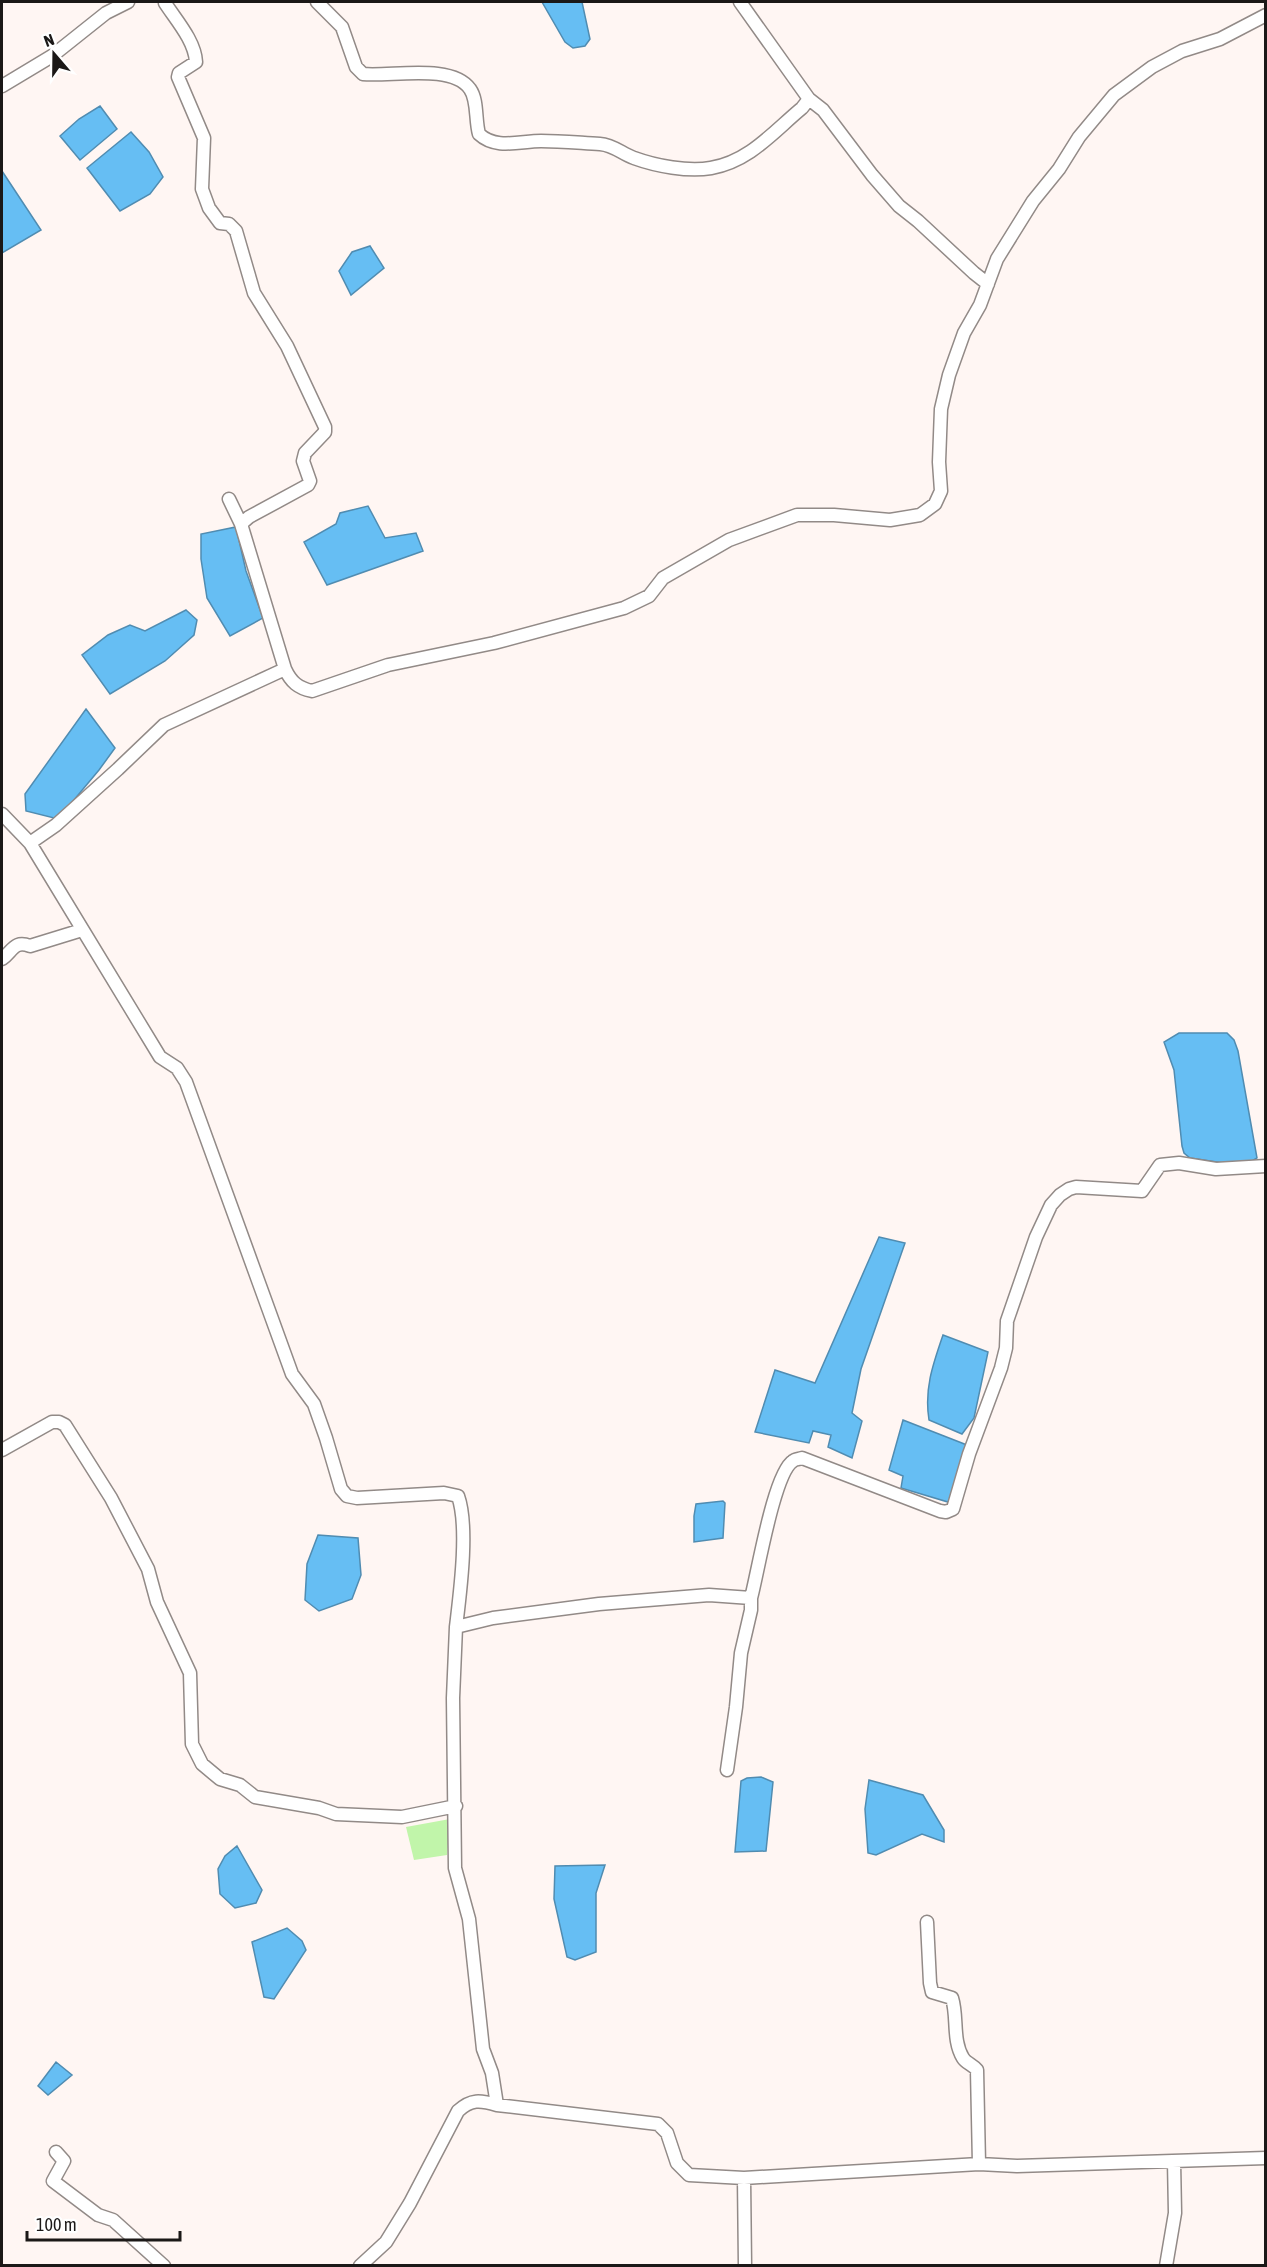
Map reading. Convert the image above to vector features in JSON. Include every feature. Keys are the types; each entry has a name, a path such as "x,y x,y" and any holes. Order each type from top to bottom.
{"street":[{"path":"2,86 52,56 106,13 128,2"},
{"path":"166,2 194,49 196,58 196,62 179,73 178,77 204,138 202,189 209,208 220,223 229,224 236,231 254,293 288,346 326,427 325,432 305,453 303,460 310,482 308,485 249,517 241,524"},
{"path":"317,2 342,27 356,67 363,74 431,72 463,81 471,90 479,134 492,142 600,144 612,146 632,158 666,166 711,168 747,155 802,108 809,99"},
{"path":"740,2 809,99 823,110 872,175 899,206 988,284"},
{"path":"229,499 241,524 290,681 303,689 312,691 388,665 494,643 605,614 649,596 663,578 729,540 797,515 834,515 890,520 920,515 940,499 942,491 939,462 941,409 949,375 964,333 980,305 997,259 1033,201 1059,169 1080,136 1114,95 1152,67 1182,51 1220,39 1266,15"},
{"path":"30,843 56,825 164,725 285,669"},
{"path":"2,813 30,843 160,1057 177,1068 186,1082 292,1374 314,1404 341,1489 347,1496 357,1498 444,1493 458,1496 462,1508 462,1574 456,1627 453,1698 455,1868 469,1919 483,2049 492,2073 497,2105"},
{"path":"2,959 15,945 22,943 30,946 82,930"},
{"path":"727,1770 741,1653 751,1610 751,1598 766,1527 784,1470 792,1461 802,1458 940,1511 946,1512 953,1509 969,1454 1001,1368 1011,1308 1043,1218 1060,1195 1076,1187 1142,1191 1160,1165 1179,1163 1216,1169 1266,1166"},
{"path":"2,1450 52,1422 65,1425 111,1498 148,1569 157,1602 189,1673 192,1744 202,1764 220,1779 240,1785 255,1797 336,1814 402,1816 456,1806"},
{"path":"456,1627 493,1618 609,1603 710,1594 751,1598"},
{"path":"927,1922 932,1992 952,1998 956,2013 956,2042 964,2060 977,2070 979,2164"},
{"path":"360,2265 386,2242 410,2203 458,2111 467,2103 480,2100 497,2105 658,2124 667,2133 677,2163 688,2175 744,2178 979,2164 1017,2166 1266,2158"},
{"path":"56,2152 64,2161 53,2181 98,2215 113,2220 164,2265"},
{"path":"1166,2265 1175,2212 1174,2161"},
{"path":"744,2178 745,2265"}],"green space":[{"path":"450,1819 447,1855 414,1860 406,1827"}],"water":[{"path":"542,2 582,2 590,39 585,46 573,48 565,42"},
{"path":"100,106 117,129 80,160 60,136 79,119"},
{"path":"131,132 149,152 163,177 150,194 120,211 87,168"},
{"path":"2,171 41,230 2,253"},
{"path":"370,246 384,268 351,295 339,271 352,252"},
{"path":"368,506 385,538 416,533 423,551 327,585 304,542 336,524 340,513"},
{"path":"236,527 246,571 263,618 230,636 207,598 201,559 201,534"},
{"path":"186,610 197,620 194,635 165,661 110,694 82,655 108,635 130,625 145,631"},
{"path":"86,709 115,748 58,819 26,811 25,794"},
{"path":"1179,1033 1227,1033 1234,1040 1238,1051 1257,1158 1244,1166 1190,1158 1184,1153 1174,1070 1164,1042"},
{"path":"879,1237 905,1243 861,1369 852,1413 862,1421 852,1458 828,1447 831,1435 813,1431 809,1443 755,1432 775,1370 815,1383"},
{"path":"943,1335 988,1352 974,1418 962,1434 929,1420 929,1387"},
{"path":"903,1420 967,1445 952,1496 948,1502 901,1488 903,1476 889,1470"},
{"path":"723,1501 725,1503 723,1538 694,1542 696,1504"},
{"path":"318,1535 358,1538 361,1575 352,1599 319,1611 305,1600 307,1564"},
{"path":"761,1777 773,1782 766,1851 735,1852 741,1781"},
{"path":"869,1780 923,1795 944,1830 944,1842 922,1834 876,1855 868,1853 865,1809"},
{"path":"237,1846 262,1890 256,1903 235,1908 220,1894 218,1869 225,1856"},
{"path":"605,1865 596,1893 596,1952 575,1960 567,1957 554,1899 555,1866"},
{"path":"287,1928 302,1941 306,1950 274,1999 264,1997 252,1942"},
{"path":"56,2062 72,2075 48,2095 38,2086"}]}
